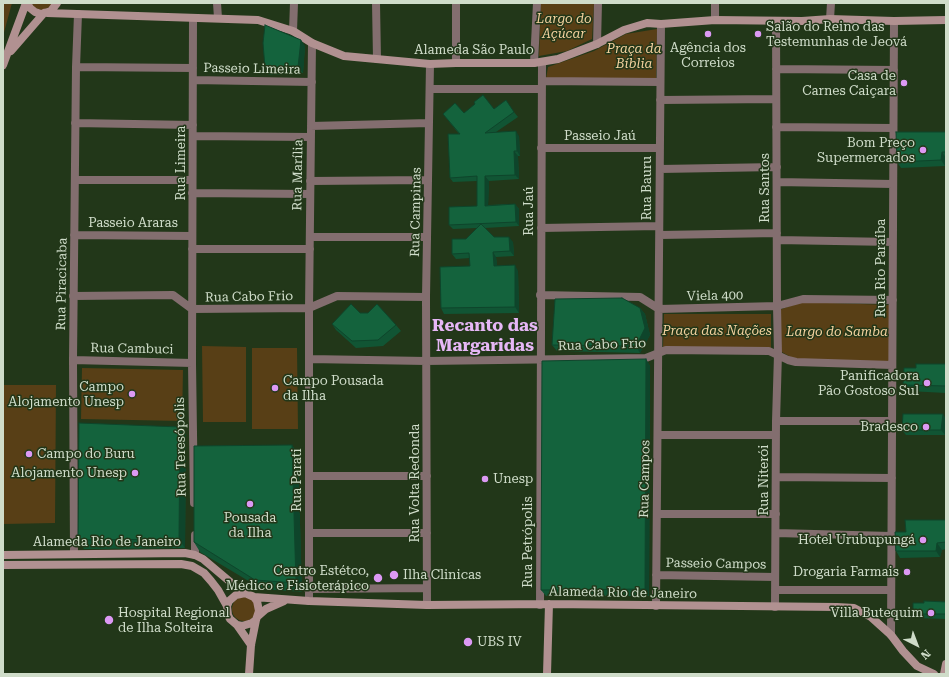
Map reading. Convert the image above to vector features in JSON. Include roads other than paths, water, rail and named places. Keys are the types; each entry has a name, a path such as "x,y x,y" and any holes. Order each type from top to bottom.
{"street":[{"path":"27,3 34,12 46,13"},
{"path":"3,65 27,3"},
{"path":"8,55 46,13 55,8 57,3 76,14"},
{"path":"217,3 218,18"},
{"path":"294,3 294,31"},
{"path":"376,3 377,59"},
{"path":"456,3 456,63"},
{"name":"Rua Jaú","path":"537,3 538,63 542,85 540,360"},
{"path":"597,44 598,3"},
{"path":"715,3 715,20"},
{"path":"830,19 831,3"},
{"name":"Alameda São Paulo","path":"46,13 258,20 294,31 312,43 344,56 430,64 538,63 558,59 597,44 624,30 648,23 662,24 715,20 946,20"},
{"name":"Rua Piracicaba","path":"74,554 73,296 76,14"},
{"name":"Rua Limeira","path":"192,309 193,18"},
{"name":"Rua Santos","path":"776,21 778,354"},
{"name":"Rua Rio Paraíba","path":"891,635 894,21"},
{"name":"Rua Bauru","path":"658,353 660,82 662,24"},
{"name":"Rua Marília","path":"309,308 312,43"},
{"name":"Rua Campinas","path":"426,361 430,64"},
{"path":"76,67 193,68"},
{"path":"776,69 894,70"},
{"name":"Passeio Limeira","path":"193,80 312,82"},
{"path":"430,89 660,82"},
{"path":"660,100 776,99"},
{"path":"75,123 193,125"},
{"path":"311,126 429,123"},
{"path":"776,127 894,128"},
{"path":"193,136 311,137"},
{"name":"Passeio Jaú","path":"541,148 660,148"},
{"path":"660,169 776,167"},
{"path":"75,180 192,180"},
{"path":"310,181 428,180"},
{"path":"777,182 893,184"},
{"path":"192,193 310,194"},
{"path":"541,228 659,230 893,242"},
{"name":"Passeio Araras","path":"74,235 192,236"},
{"path":"310,237 427,237"},
{"path":"192,249 310,249"},
{"name":"Rua Cabo Frio","path":"73,296 173,295 192,309 309,308"},
{"path":"540,295 640,297 659,309"},
{"path":"309,308 337,296 426,297"},
{"name":"Viela 400","path":"659,309 777,306 803,299 893,300"},
{"name":"Rua Parati","path":"309,308 309,601"},
{"name":"Rua Teresópolis","path":"192,309 194,509"},
{"name":"Rua Cabo Frio","path":"309,360 426,361 646,358 666,350 769,351 796,362 892,365"},
{"name":"Rua Campos","path":"656,606 658,353"},
{"name":"Rua Niterói","path":"775,607 776,421 778,354"},
{"name":"Rua Cambuci","path":"73,360 192,363"},
{"name":"Rua Petrópolis","path":"540,360 540,604"},
{"name":"Rua Volta Redonda","path":"426,361 427,605"},
{"path":"776,421 892,421"},
{"path":"658,435 776,435"},
{"path":"309,476 427,476"},
{"path":"776,477 892,478"},
{"path":"657,514 776,514"},
{"path":"195,524 196,555"},
{"path":"309,533 427,533"},
{"path":"776,533 891,536"},
{"name":"Alameda Rio de Janeiro","path":"3,555 185,553 196,555 203,559 245,593 254,597 287,600 427,605 549,604 854,608 871,617 891,635 917,666 934,674"},
{"name":"Alameda Rio de Janeiro","path":"3,565 181,564 192,566 204,573 218,590 227,606 228,615 237,625 247,625 266,609 287,600"},
{"name":"Passeio Campos","path":"656,575 776,577"},
{"path":"308,589 427,588"},
{"path":"776,590 891,590"},
{"path":"227,606 229,601 236,595 245,593"},
{"path":"249,674 251,645 259,606 254,597"},
{"path":"547,674 549,604"},
{"path":"237,625 251,645"},
{"path":"944,674 946,664"}],"place":[{"name":"Agência dos Correios","path":"708,34"},
{"name":"Salão do Reino das Testemunhas de Jeová","path":"758,34"},
{"name":"Casa de Carnes Caiçara","path":"904,83"},
{"name":"Bom Preço Supermercados","path":"923,150"},
{"name":"Panificadora Pão Gostoso Sul","path":"927,383"},
{"name":"Campo Pousada da Ilha","path":"275,388"},
{"name":"Campo Alojamento Unesp","path":"132,394"},
{"name":"Bradesco","path":"926,427"},
{"name":"Campo do Buru","path":"29,454"},
{"name":"Alojamento Unesp","path":"135,473"},
{"name":"Unesp","path":"485,479"},
{"name":"Pousada da Ilha","path":"250,504"},
{"name":"Hotel Urubupungá","path":"923,540"},
{"name":"Drogaria Farmais","path":"907,572"},
{"name":"Ilha Clinicas","path":"394,575"},
{"name":"Centro Estétco, Médico e Fisioterápico","path":"378,578"},
{"name":"Villa Butequim","path":"931,613"},
{"name":"Hospital Regional de Ilha Solteira","path":"109,620"},
{"name":"UBS IV","path":"468,642"}],"district":[{"name":"Recanto das Margaridas","path":"485,336"}],"park label":[{"name":"Largo do Açúcar","path":"564,26"},
{"name":"Praça da Bíblia","path":"634,56"},
{"name":"Praça das Nações","path":"717,331"},
{"name":"Largo do Samba","path":"837,332"}]}
